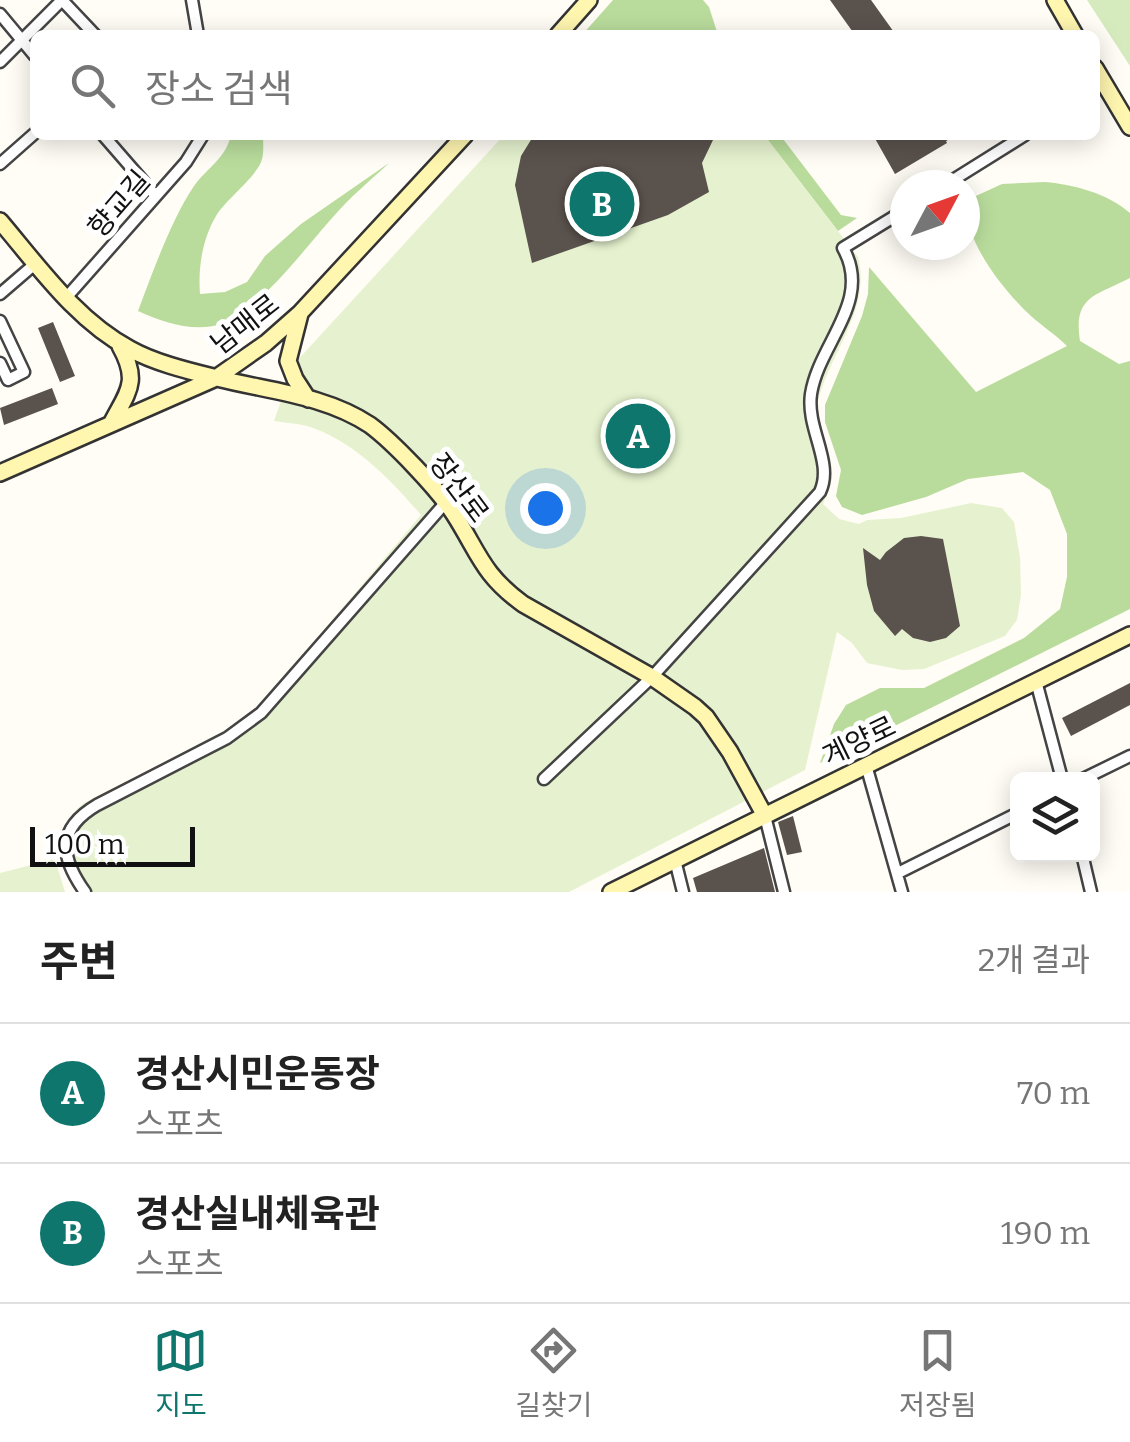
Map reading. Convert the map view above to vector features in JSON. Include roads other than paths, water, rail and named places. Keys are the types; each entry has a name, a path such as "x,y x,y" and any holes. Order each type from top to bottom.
{"street":[{"path":"32,30 62,0 89,30"},
{"path":"192,0 197,30"},
{"path":"563,30 590,0"},
{"path":"1055,0 1072,30"},
{"path":"0,14 30,50"},
{"path":"0,62 30,32"},
{"path":"1100,88 1130,127"},
{"path":"0,164 30,137"},
{"path":"107,140 156,196"},
{"name":"향교길","path":"66,299 200,140"},
{"name":"남매로","path":"0,473 216,378 281,331 460,140"},
{"path":"969,170 1017,140"},
{"path":"544,779 652,677 820,492 826,472 812,426 810,403 814,382 851,295 852,265 843,248 890,219"},
{"name":"장산로","path":"0,221 66,299 118,342 142,355 216,378 346,412 380,432 446,502 486,570 510,594 652,677 706,718 740,768 765,816 784,892"},
{"path":"0,294 36,263"},
{"path":"300,313 288,361 308,399"},
{"path":"0,321 24,372 8,380 0,363"},
{"path":"110,424 131,386 129,362 118,342"},
{"path":"85,892 71,870 66,845 80,816 227,738 261,714 446,502"},
{"name":"계양로","path":"610,892 1130,635"},
{"path":"1036,681 1060,772"},
{"path":"1099,772 1130,756"},
{"path":"866,766 902,892"},
{"path":"898,873 1010,816"},
{"path":"675,860 683,892"},
{"path":"1084,862 1091,892"}],"place":[{"name":"경산실내체육관","path":"602,204"},
{"name":"경산시민운동장","path":"638,436"}]}
